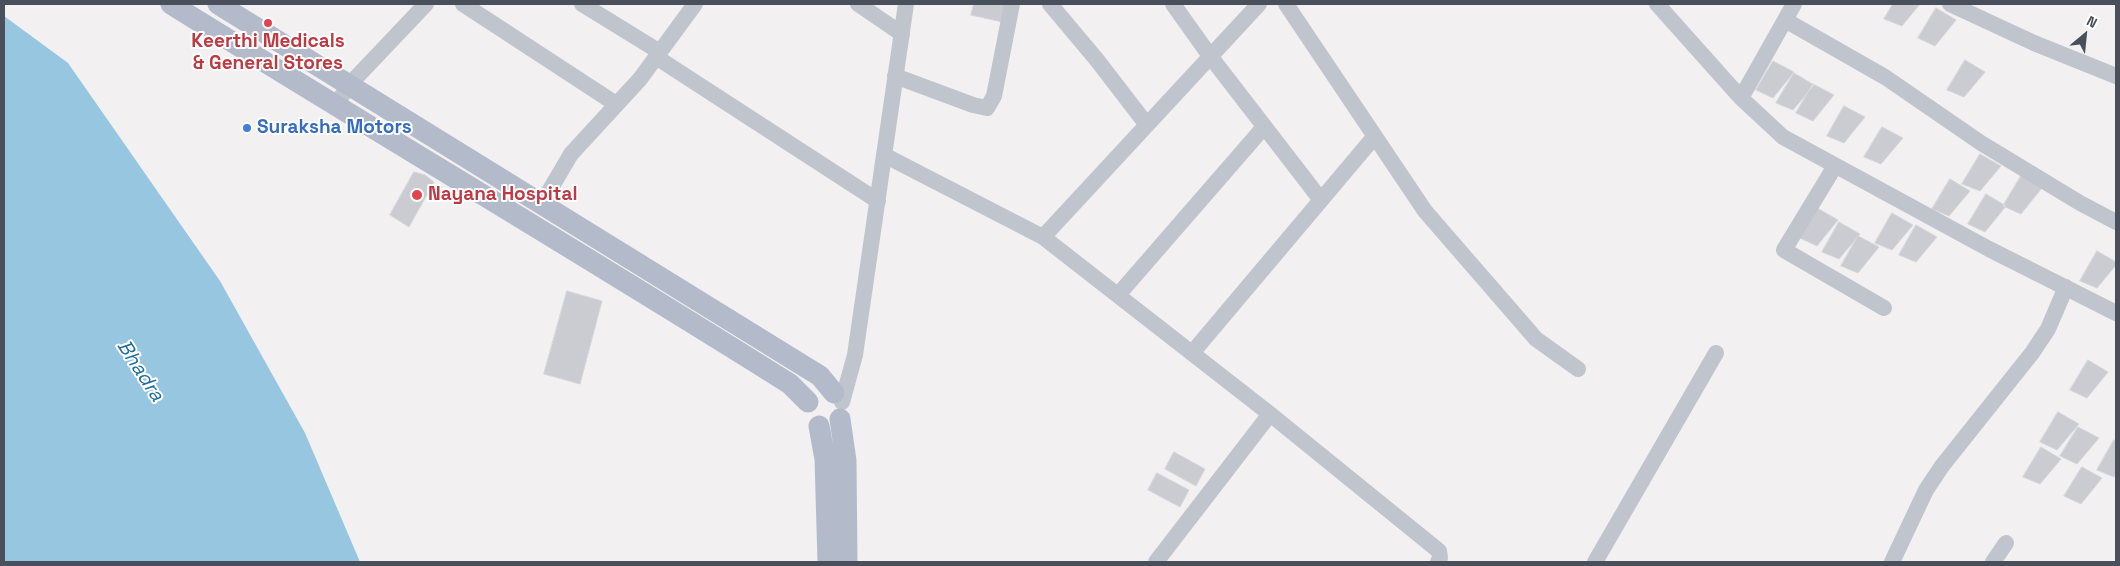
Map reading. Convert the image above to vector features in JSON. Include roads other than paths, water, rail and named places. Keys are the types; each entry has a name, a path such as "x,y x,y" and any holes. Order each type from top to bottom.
{"main road":[{"path":"171,4 335,106 653,298 790,384 808,402"},
{"path":"218,4 820,376 838,405 846,461 847,562"},
{"path":"822,391 838,405 831,426 819,426 810,419 807,408 808,402 822,391"},
{"path":"819,426 825,460 828,562"}],"street":[{"path":"335,106 350,84 426,4"},
{"path":"463,4 616,104"},
{"path":"582,4 878,201"},
{"path":"541,205 571,154 640,79 696,4"},
{"path":"858,4 902,34"},
{"path":"838,405 856,355 906,4"},
{"path":"896,76 973,105 987,108 994,96 1012,4"},
{"path":"1050,4 1097,60 1146,125"},
{"path":"1173,4 1210,56 1321,200"},
{"path":"1043,237 1259,4"},
{"path":"1286,4 1425,211 1536,339 1578,369"},
{"path":"1657,4 1741,98 1783,137 1989,249 2116,313"},
{"path":"1741,98 1794,4"},
{"path":"1959,6 2034,43 2116,74"},
{"path":"1786,20 1884,78 1981,143 2080,203 2116,222"},
{"path":"1118,295 1264,127"},
{"path":"1192,353 1375,136"},
{"path":"884,155 1043,237 1270,414 1438,551 1440,558 1438,562"},
{"path":"1835,166 1784,250 1884,308"},
{"path":"1892,562 1926,490 1942,466 2032,353 2048,329 2066,287"},
{"path":"1595,562 1716,353"},
{"path":"1156,562 1270,414"},
{"path":"1993,562 2006,543"}],"water":[{"name":"Bhadra","path":"4,16 68,63 220,281 305,433 360,562 4,562"}],"place":[{"name":"Keerthi Medicals & General Stores","path":"268,23"},
{"name":"Suraksha Motors","path":"247,128"},
{"name":"Nayana Hospital","path":"417,195"}]}
